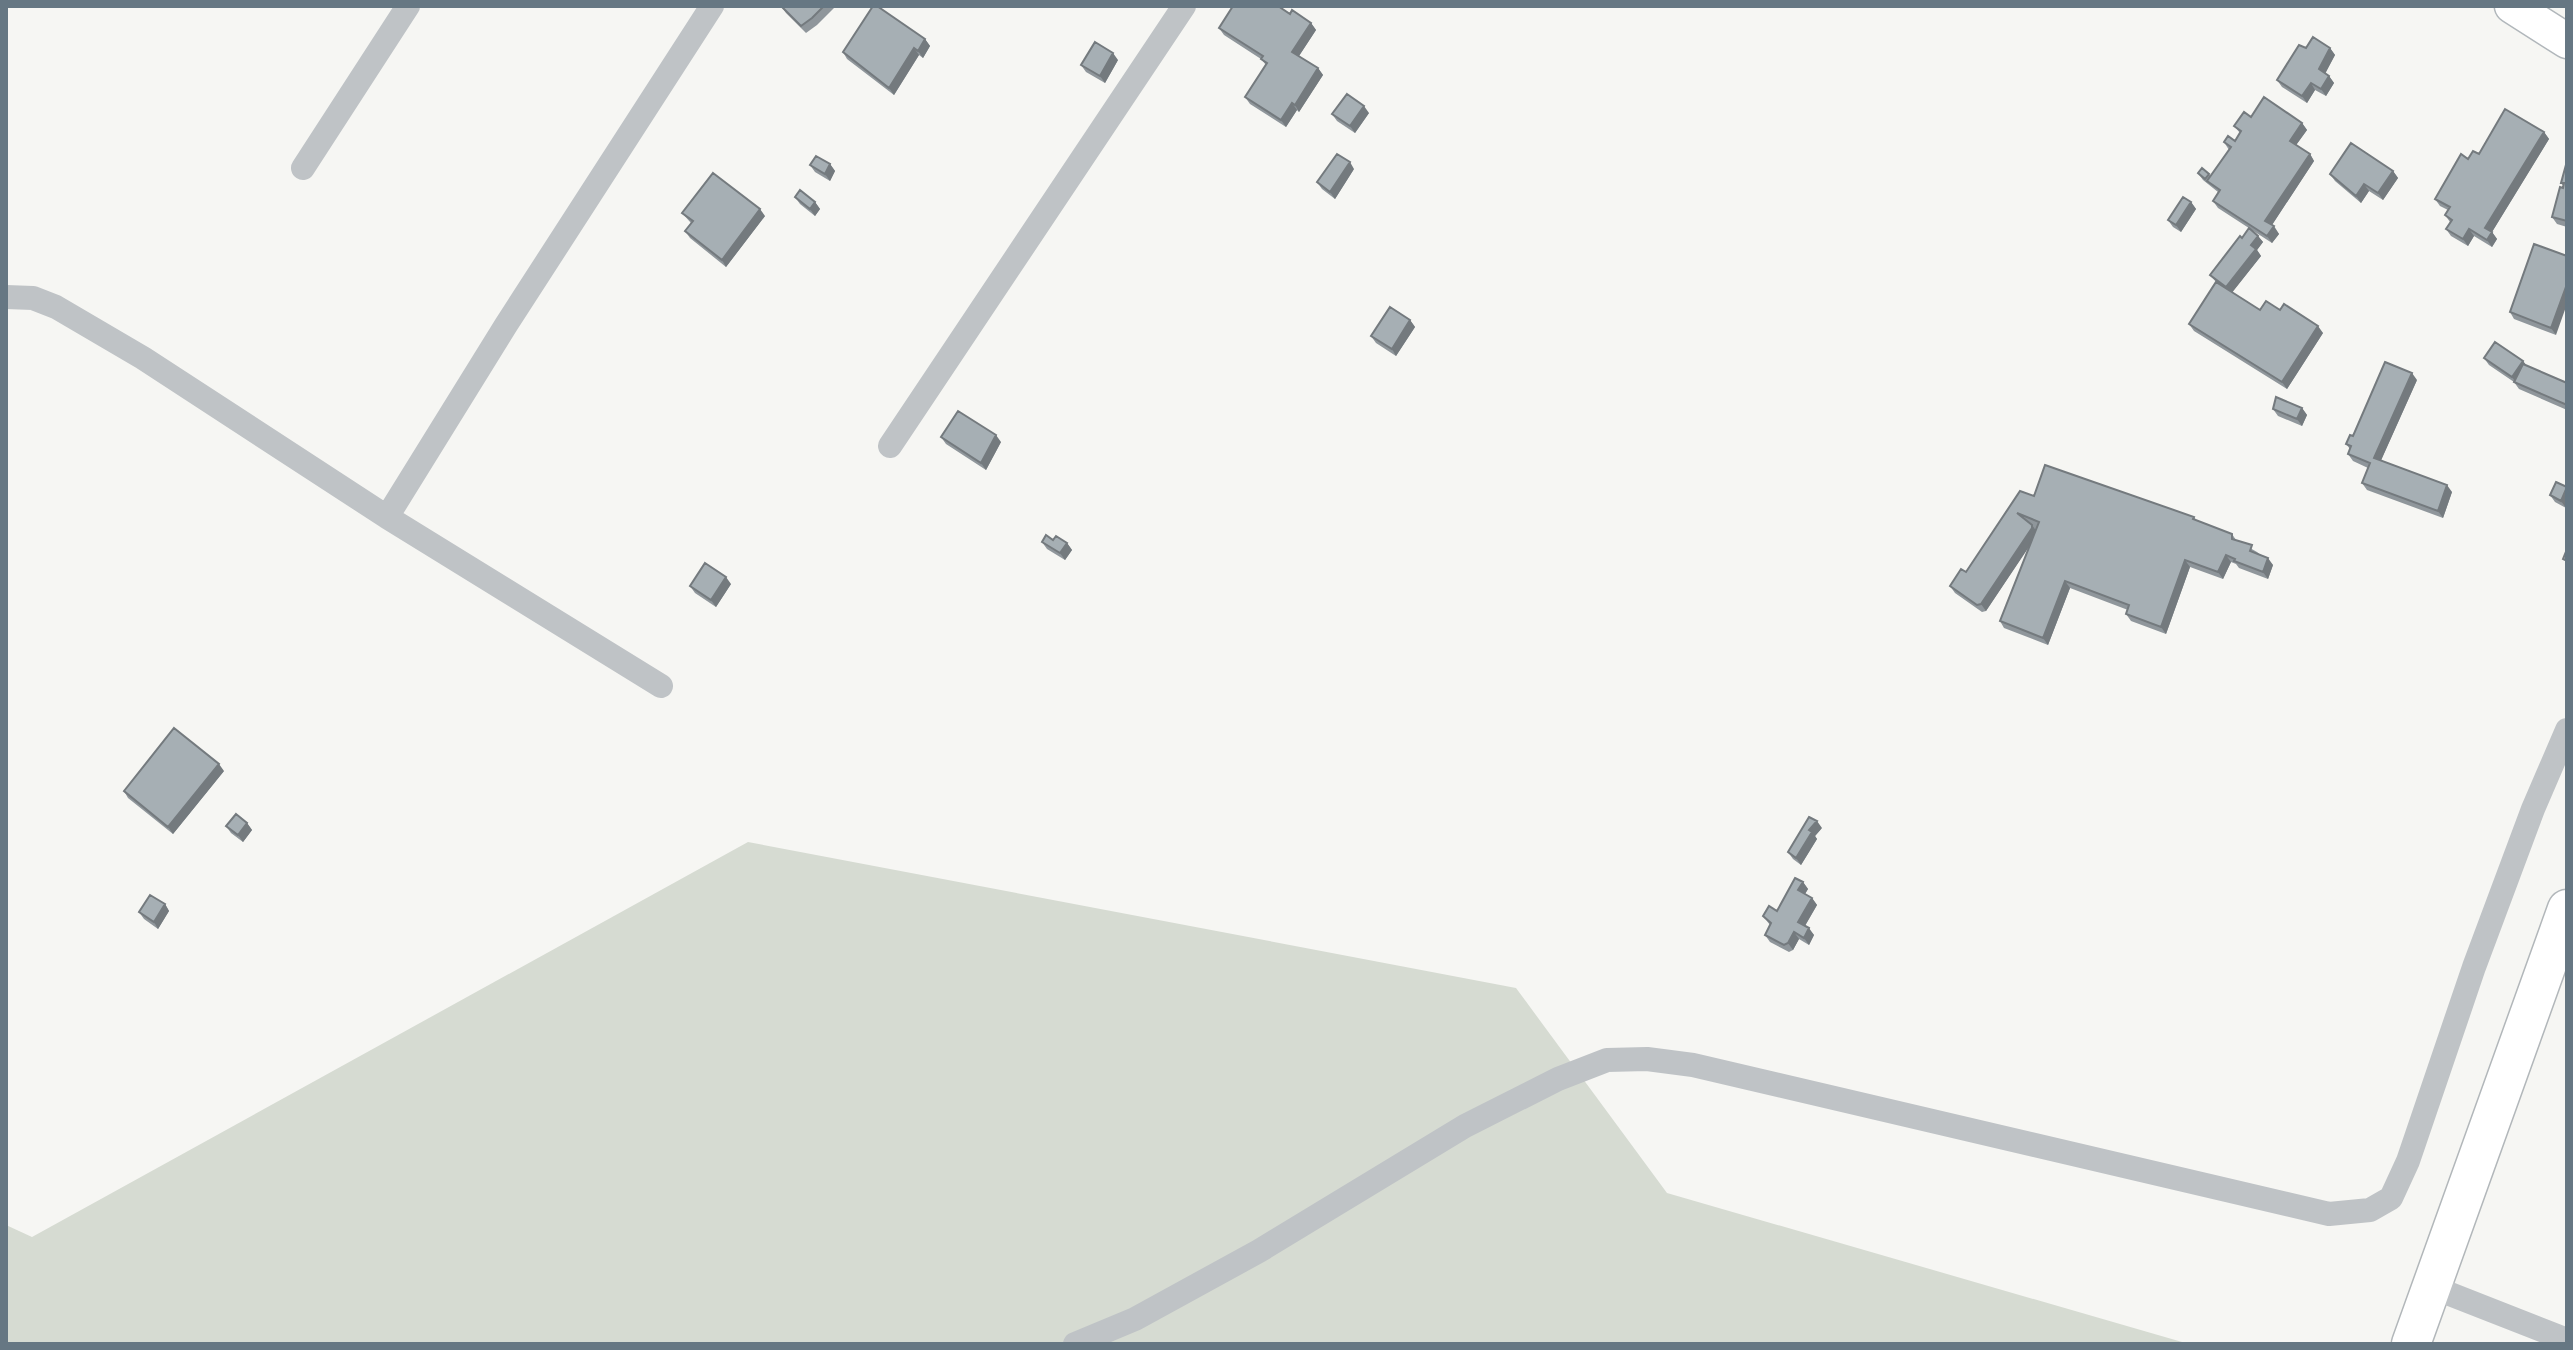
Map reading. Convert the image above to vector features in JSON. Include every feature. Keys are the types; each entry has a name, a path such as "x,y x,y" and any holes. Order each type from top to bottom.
{"main road":[{"path":"2411,1344 2567,909"}],"street":[{"path":"303,168 408,6"},
{"path":"387,517 506,325 712,6"},
{"path":"890,446 1184,6"},
{"path":"2512,6 2567,41"},
{"path":"6,297 33,298 56,307 143,358 387,517 661,686"},
{"path":"1075,1344 1135,1319 1245,1259 1465,1126 1558,1079 1607,1060 1647,1059 1693,1065 2329,1214 2370,1210 2391,1198 2408,1161 2474,967 2538,796 2567,730"},
{"path":"2432,1287 2567,1340"}],"shaded area":[{"path":"748,842 1516,988 1667,1193 2189,1344 6,1344 6,1225 32,1237"}],"building":[{"path":"781,6 824,6 801,26"},
{"path":"873,6 925,39 918,51 914,48 889,88 843,52"},
{"path":"1233,6 1278,6 1290,14 1292,10 1311,23 1292,52 1318,68 1295,105 1292,103 1281,120 1245,97 1267,63 1261,59 1263,56 1219,28"},
{"path":"2313,37 2330,48 2319,69 2329,76 2321,89 2311,83 2302,96 2277,80 2299,45 2306,48"},
{"path":"1095,42 1113,53 1100,76 1081,65"},
{"path":"1347,94 1364,106 1350,126 1332,114"},
{"path":"2264,97 2302,123 2290,141 2310,154 2265,221 2274,226 2267,236 2213,201 2220,190 2207,181 2231,147 2224,142 2228,136 2235,141 2241,131 2234,126 2244,112 2251,117"},
{"path":"2505,109 2544,132 2485,228 2492,232 2487,240 2469,229 2463,239 2446,229 2452,220 2445,215 2450,207 2435,199 2461,154 2468,159 2473,151 2479,154"},
{"path":"2351,143 2393,171 2378,193 2364,184 2356,196 2330,174"},
{"path":"1337,154 1350,162 1330,192 1317,182"},
{"path":"816,156 830,164 825,174 810,165"},
{"path":"2567,161 2567,221 2552,217 2560,187 2563,188 2564,183 2561,183"},
{"path":"2202,168 2209,174 2205,179 2198,173"},
{"path":"713,173 760,209 722,260 685,231 693,221 682,213"},
{"path":"800,190 815,202 810,209 795,197"},
{"path":"2183,197 2191,202 2176,225 2168,220"},
{"path":"2249,228 2258,236 2251,245 2256,249 2226,287 2210,275"},
{"path":"2534,244 2567,256 2567,284 2551,328 2510,312"},
{"path":"2216,282 2260,310 2266,301 2280,310 2284,304 2318,326 2282,382 2189,324"},
{"path":"1390,307 1410,320 1392,349 1371,336"},
{"path":"2495,342 2523,361 2512,377 2484,358"},
{"path":"2385,362 2412,373 2374,458 2447,485 2438,511 2362,483 2370,463 2348,454 2351,446 2346,444 2350,435 2353,436"},
{"path":"2523,364 2567,383 2567,405 2514,382"},
{"path":"2276,397 2302,408 2297,419 2273,409"},
{"path":"958,411 996,435 981,463 941,437"},
{"path":"2045,465 2194,517 2232,534 2232,539 2252,545 2250,551 2268,558 2263,572 2226,555 2218,572 2185,560 2161,627 2126,614 2129,605 2065,581 2043,638 2000,621 2039,522 2017,513 2032,528 1981,604 1977,605 1950,586 1961,569 1966,572 2020,491 2034,496"},
{"path":"2556,482 2567,487 2561,501 2550,495"},
{"path":"1046,535 1053,540 1056,536 1067,543 1060,553 1042,542"},
{"path":"705,563 726,577 711,600 690,586"},
{"path":"174,728 219,764 168,827 124,791"},
{"path":"236,814 247,823 238,835 226,826"},
{"path":"1809,817 1817,821 1809,830 1812,832 1796,858 1788,852"},
{"path":"1795,878 1803,882 1798,890 1812,898 1798,922 1809,928 1804,938 1794,932 1784,945 1765,935 1771,923 1763,916 1769,906 1777,911"},
{"path":"150,895 165,904 154,922 139,912"}]}
